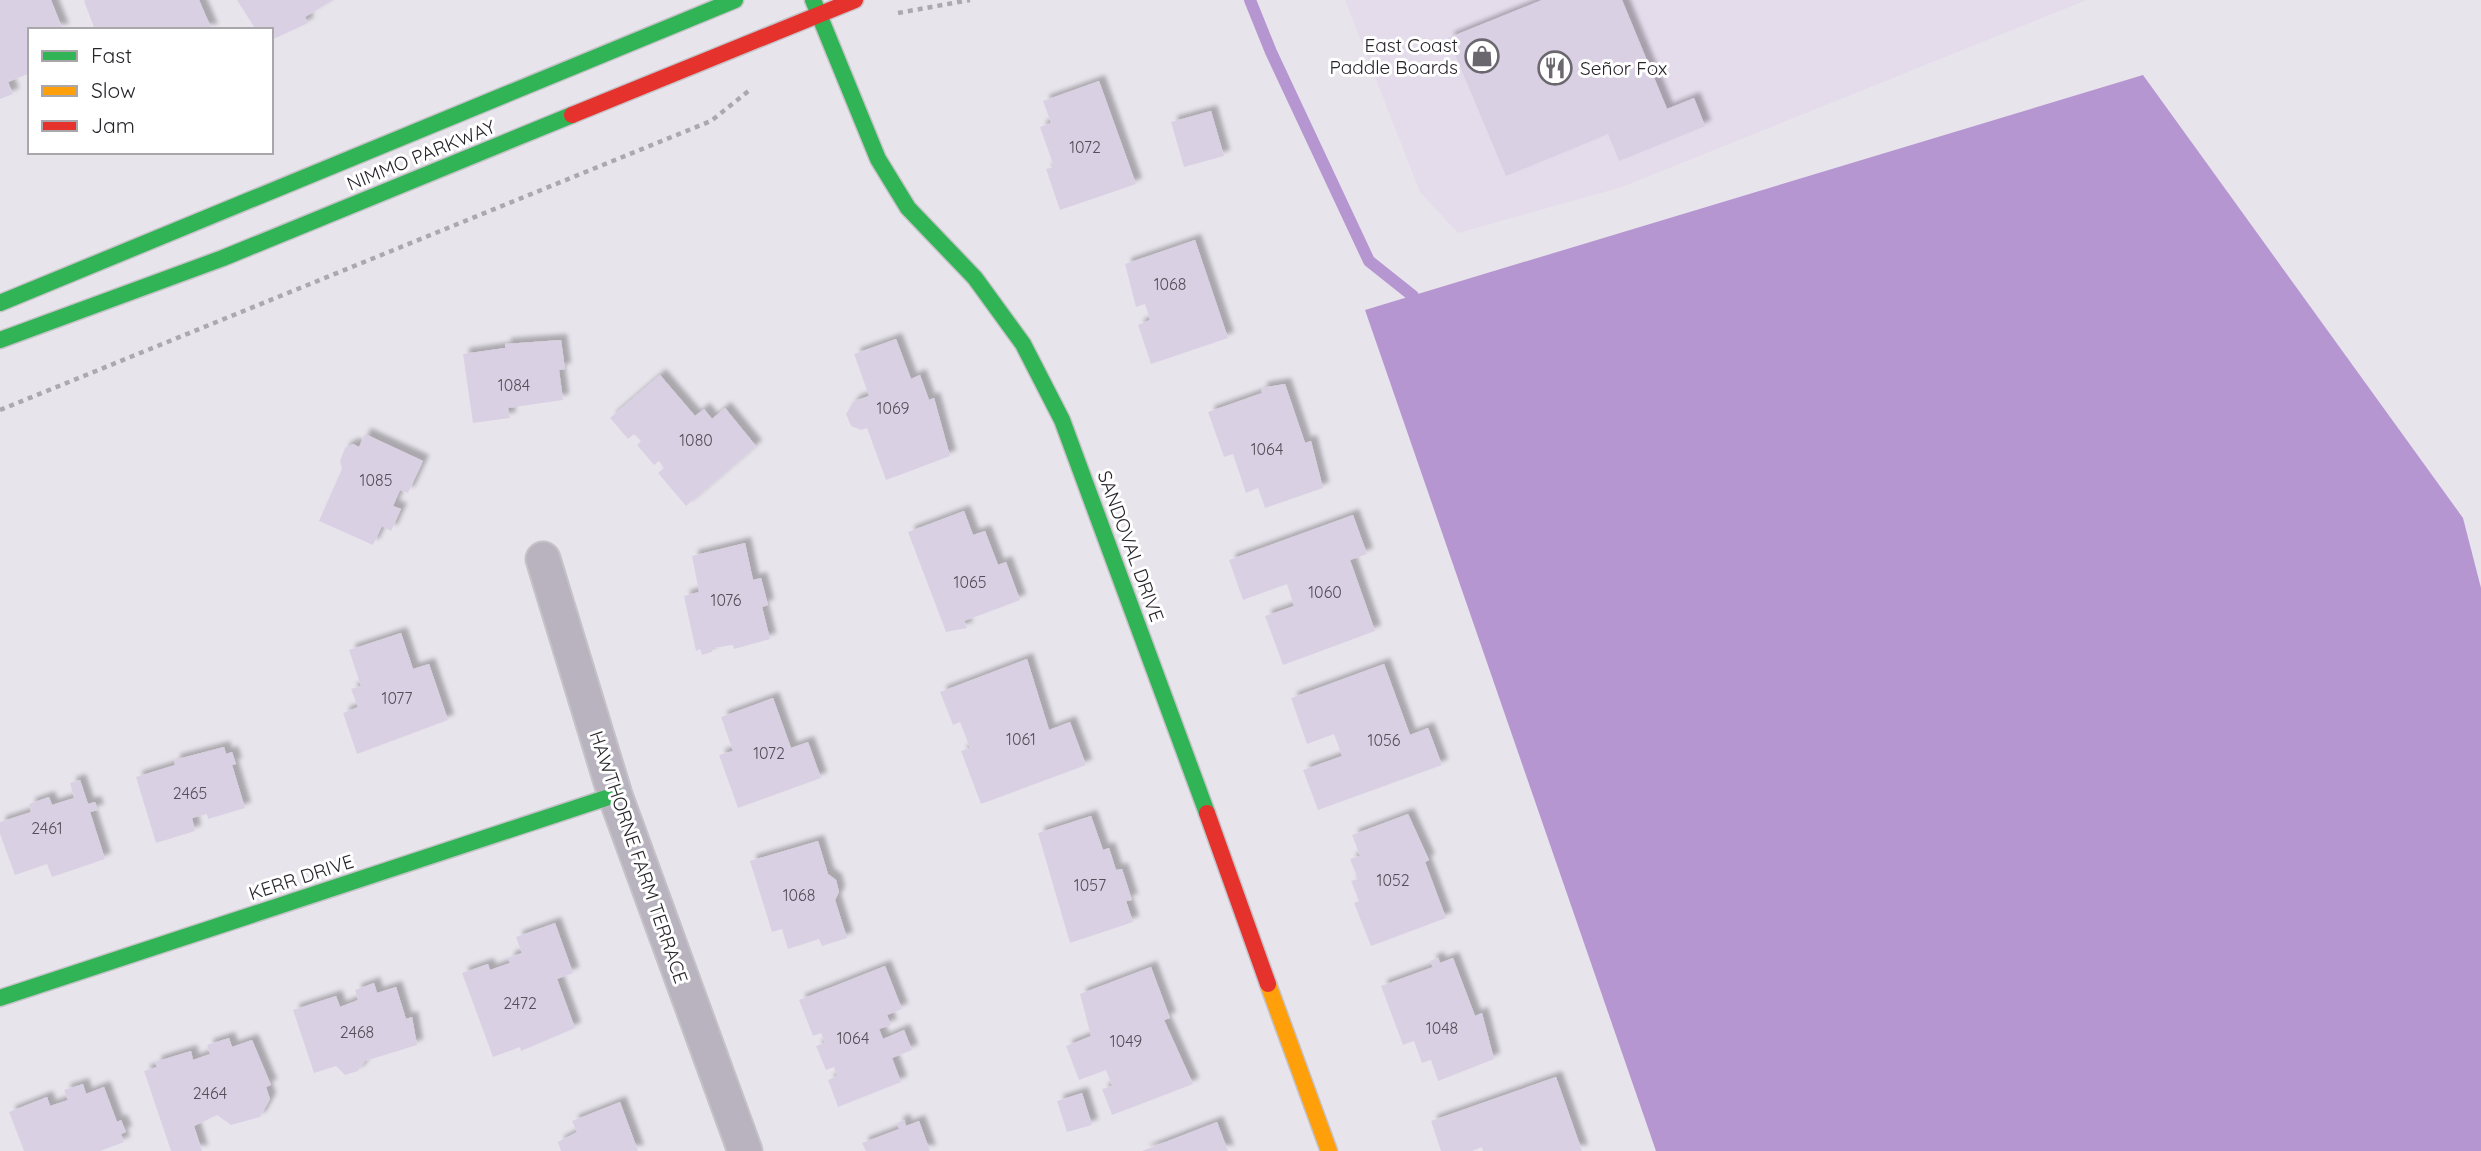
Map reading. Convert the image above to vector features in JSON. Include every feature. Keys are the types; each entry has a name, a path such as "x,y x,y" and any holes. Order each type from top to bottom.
{"street":[{"name":"NIMMO PARKWAY","path":"0,303 735,0"},
{"name":"NIMMO PARKWAY","path":"0,340 223,258 816,7 855,0"},
{"name":"SANDOVAL DRIVE","path":"816,7 878,159 908,208 975,278 1023,344 1062,420 1329,1151"},
{"name":"HAWTHORNE FARM TERRACE","path":"543,559 615,795 745,1151"},
{"name":"KERR DRIVE","path":"0,998 615,795"}],"path":[{"path":"898,13 970,0"},
{"path":"0,410 711,121 754,86"}],"shaded area":[{"path":"1345,0 2087,0 1622,187 1458,233 1420,192"},
{"path":"2143,75 2463,518 2481,588 2481,1151 1656,1151 1365,310"}],"building":[{"path":"0,0 51,0 62,28 28,28 28,74 8,82 13,94 0,99"},
{"path":"199,0 211,28 94,28 84,1"},
{"path":"237,0 333,0 305,17 308,23 273,39 273,28 255,28"},
{"name":"Señor Fox","path":"1542,0 1622,0 1667,109 1694,98 1705,126 1619,161 1608,134 1506,176 1448,38"},
{"path":"1099,81 1136,184 1060,210 1046,169 1054,167 1040,127 1051,123 1043,101"},
{"path":"1211,111 1224,156 1184,167 1171,122"},
{"path":"1195,240 1228,338 1151,364 1138,325 1150,320 1145,304 1136,307 1125,264"},
{"path":"896,339 911,379 920,375 929,400 934,398 950,456 886,480 867,428 861,430 851,426 846,414 854,401 869,396 854,354"},
{"path":"561,340 565,369 559,370 563,400 508,408 510,418 473,423 463,354 505,348 505,344"},
{"path":"660,375 695,416 704,409 712,419 725,408 756,446 686,506 658,473 664,468 659,461 654,465 637,445 641,441 634,434 628,439 610,418"},
{"path":"1285,384 1305,443 1311,441 1323,488 1265,508 1258,488 1246,493 1233,454 1224,457 1208,412 1262,393 1261,388"},
{"path":"365,434 423,461 408,493 400,490 393,506 401,509 391,531 382,526 373,545 319,521 342,469 340,461 345,448 353,444 359,447"},
{"path":"964,511 973,535 985,531 998,565 1006,562 1020,600 964,621 967,628 946,632 908,532"},
{"path":"1353,515 1367,554 1350,560 1375,631 1283,665 1265,616 1294,606 1287,584 1243,600 1229,560"},
{"path":"745,543 753,580 761,578 768,605 762,607 770,639 734,649 733,645 712,648 712,652 702,655 700,649 696,651 684,596 699,592 692,556"},
{"path":"401,633 413,669 429,664 448,720 357,754 343,713 358,707 351,689 361,686 349,650"},
{"path":"1027,659 1049,730 1070,722 1086,765 981,804 961,751 970,748 960,722 953,725 940,692"},
{"path":"1384,664 1410,735 1428,728 1442,765 1318,810 1303,770 1342,756 1334,734 1307,744 1291,698"},
{"path":"773,698 791,748 808,742 821,778 738,808 719,755 733,751 721,717"},
{"path":"224,747 226,754 232,752 236,764 232,765 245,808 208,819 207,814 192,818 195,831 156,843 136,777 175,765 174,760"},
{"path":"80,780 88,804 95,802 98,810 90,812 105,859 52,877 47,864 15,875 0,834 0,822 31,812 29,804 49,797 52,805 74,798 70,783"},
{"path":"1408,814 1429,860 1425,862 1446,918 1371,946 1354,903 1359,901 1351,881 1358,879 1350,859 1360,856 1352,835"},
{"path":"1091,816 1103,850 1109,848 1116,870 1122,869 1132,900 1126,901 1133,922 1070,943 1038,833"},
{"path":"818,841 828,874 836,880 839,892 835,900 847,938 822,946 819,939 788,949 782,929 772,932 750,861"},
{"path":"555,923 573,973 557,979 575,1028 521,1051 520,1047 493,1057 462,973 488,964 490,970 510,963 508,958 522,953 516,937"},
{"path":"1438,958 1440,963 1453,958 1475,1016 1482,1013 1494,1059 1438,1081 1431,1060 1422,1063 1414,1041 1403,1045 1381,986 1433,967 1430,961"},
{"path":"885,966 902,1009 887,1015 891,1025 879,1029 883,1039 904,1030 912,1050 892,1058 901,1082 838,1107 828,1080 837,1076 834,1067 826,1070 816,1046 825,1043 821,1033 813,1036 799,1000"},
{"path":"1151,967 1170,1018 1164,1020 1193,1084 1112,1115 1102,1089 1112,1086 1106,1070 1079,1080 1066,1046 1091,1036 1080,994"},
{"path":"374,983 377,993 396,987 406,1019 412,1017 417,1045 365,1061 358,1071 345,1075 336,1066 314,1073 293,1010 336,996 340,1007 358,1000 355,990"},
{"path":"229,1038 232,1047 252,1040 271,1085 266,1087 270,1099 260,1117 231,1125 217,1115 194,1126 202,1151 171,1151 144,1071 157,1067 155,1062 191,1051 193,1060 210,1054 207,1045"},
{"path":"1556,1077 1582,1151 1483,1151 1482,1147 1472,1151 1441,1151 1431,1121"},
{"path":"83,1084 86,1094 104,1087 117,1122 121,1120 126,1132 121,1134 124,1142 100,1151 24,1151 9,1112 47,1097 50,1106 68,1100 64,1090"},
{"path":"1082,1093 1092,1125 1067,1132 1057,1101"},
{"path":"620,1102 638,1151 561,1151 558,1142 577,1132 572,1121"},
{"path":"904,1120 906,1126 919,1121 930,1151 866,1151 862,1143 899,1129 897,1123"},
{"path":"1217,1122 1228,1151 1142,1151"}],"waterway":[{"path":"1250,0 1271,52 1369,261 1413,296"}],"traffic: fast":[{"path":"0,303 735,0"},
{"path":"813,0 878,159 908,208 975,278 1023,344 1062,420 1207,813"},
{"path":"0,340 223,258 572,115"},
{"path":"0,998 615,795"}],"traffic: slow":[{"path":"1268,984 1329,1151"}],"traffic: jam":[{"path":"572,115 855,0"},
{"path":"1207,813 1268,984"}],"place":[{"name":"East Coast Paddle Boards","path":"1482,56"},
{"name":"Señor Fox","path":"1555,68"}]}
